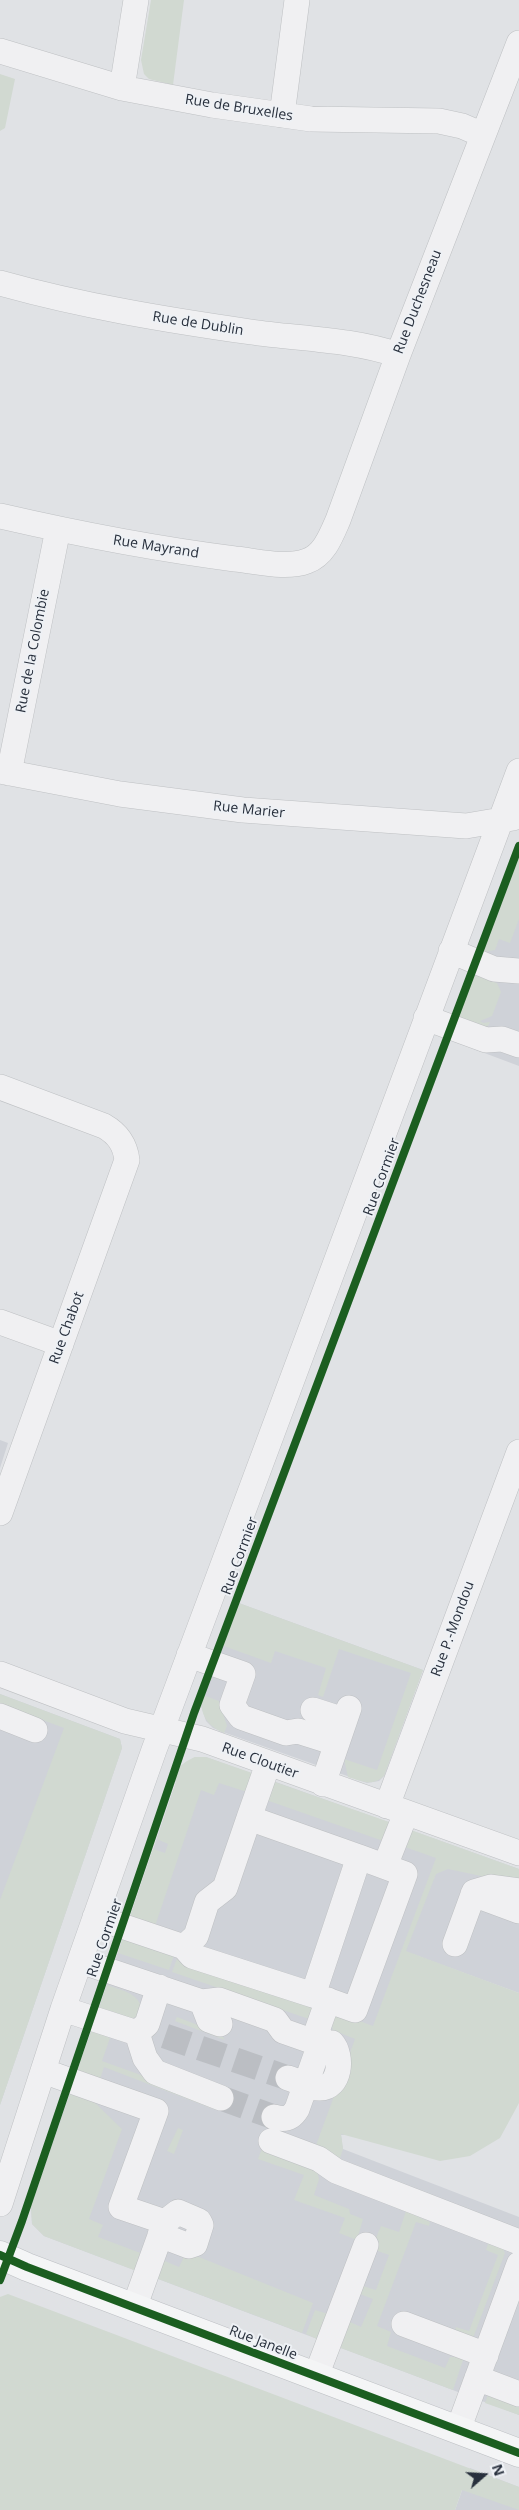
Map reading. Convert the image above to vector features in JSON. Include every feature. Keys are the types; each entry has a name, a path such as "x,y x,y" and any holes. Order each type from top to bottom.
{"main road":[{"name":"Rue Janelle","path":"0,2255 134,2308 519,2453"}],"street":[{"path":"122,88 136,0"},
{"path":"282,115 297,0"},
{"name":"Rue Duchesneau","path":"314,558 330,539 338,520 398,355 519,44"},
{"name":"Rue de Bruxelles","path":"0,51 122,88 212,105 311,119 439,121 462,126 483,135"},
{"name":"Rue de Dublin","path":"0,283 55,298 129,313 361,346 398,355"},
{"name":"Rue Mayrand","path":"0,516 58,530 141,545 261,562 295,564 314,558"},
{"name":"Rue de la Colombie","path":"5,772 58,530"},
{"name":"Rue Marier","path":"5,772 120,794 243,810 466,826 510,819"},
{"name":"Rue Cormier","path":"0,2204 63,2009 161,1731 451,951 510,819 519,772"},
{"path":"451,951 494,970 519,971"},
{"path":"426,1018 486,1040 502,1039 519,1046"},
{"name":"Rue Chabot","path":"0,1087 104,1126 112,1131 123,1143 127,1160 125,1171 0,1513"},
{"path":"0,1322 61,1344"},
{"name":"Rue P.-Mondou","path":"386,1866 396,1810 519,1452"},
{"path":"189,1654 243,1674 232,1705 241,1717 286,1734 298,1731 336,1743"},
{"name":"Rue Cloutier","path":"0,1674 125,1721 161,1731 202,1739 519,1853"},
{"path":"313,1710 346,1714 323,1784"},
{"path":"0,1716 35,1730"},
{"path":"229,1749 241,1717"},
{"path":"184,1947 196,1936 207,1902 224,1888 269,1764 276,1751 270,1728"},
{"path":"95,1917 184,1947 192,1956 355,2010 405,1874 249,1818"},
{"path":"359,1857 320,1997 319,2036 297,2081 294,2114 272,2129 336,2171 519,2242"},
{"path":"455,1944 473,1894 482,1888 491,1887 519,1891"},
{"path":"473,1894 519,1911"},
{"path":"80,1961 202,2002 219,2000 275,2020 287,2016 319,2036"},
{"path":"159,1987 145,2058 155,2072 221,2098"},
{"path":"202,2002 208,2020 220,2024"},
{"path":"63,2009 149,2032"},
{"path":"44,2071 156,2111 121,2207 163,2229 134,2308"},
{"path":"316,2376 366,2245"},
{"path":"458,2430 519,2264"},
{"path":"404,2324 486,2355"},
{"path":"477,2378 519,2394"}],"shaded area":[{"path":"151,0 184,0 173,85 149,79 144,74 141,60"},
{"path":"0,74 15,79 5,128 0,131"},
{"path":"519,846 519,1066 447,1039"},
{"path":"519,846 519,919 510,943 499,939 495,950 479,953"},
{"path":"471,974 497,983 501,992 492,1016 480,1021 483,1023 490,1022 488,1026 482,1028 455,1018"},
{"path":"0,1440 8,1443 0,1468"},
{"path":"236,1602 423,1670 384,1776 379,1781 367,1783 223,1732 213,1728 206,1721 201,1706 202,1698"},
{"path":"236,1602 423,1670 384,1776 371,1782 348,1777 344,1759 377,1770 411,1673 339,1649 323,1697 318,1695 326,1668 275,1651 271,1663 221,1645"},
{"path":"0,1694 120,1739 122,1748 0,2105"},
{"path":"0,1694 120,1739 122,1748 0,2105 0,1900 64,1728 0,1704"},
{"path":"203,1695 219,1701 227,1726 224,1733 213,1727 203,1714"},
{"path":"195,1757 206,1757 519,1869 519,1993 412,1954 344,2135 341,2135 343,2149 519,2217 519,2415 44,2236 32,2224 31,2207 176,1782 173,1780 179,1767"},
{"path":"195,1757 206,1757 252,1773 248,1791 219,1783 214,1795 201,1790 155,1926 129,1920 153,1849 165,1853 168,1844 157,1839 176,1782 173,1780 181,1766"},
{"path":"275,1782 389,1822 389,1843 269,1801 266,1799 270,1786"},
{"path":"408,1829 519,1869 519,1884 448,1869 436,1874 406,1951 519,1993 519,2103 500,2138 470,2156 440,2161 341,2134 343,2149 340,2158 315,2148 355,2039 333,2030 332,2025 334,2016 338,2013 373,2026 436,1858 402,1846"},
{"path":"124,1935 174,1955 169,1970 118,1953"},
{"path":"178,1956 314,2005 309,2019 172,1972"},
{"path":"107,1985 127,1992 139,2001 141,2006 136,2017 130,2019 98,2011"},
{"path":"177,2017 221,2034 225,2040 175,2021"},
{"path":"92,2029 110,2038 102,2061 219,2103 216,2110 104,2067 99,2082 76,2074"},
{"path":"71,2091 91,2099 122,2129 89,2219 103,2225 98,2237 143,2254 139,2272 44,2236 32,2224 31,2207"},
{"path":"178,2128 183,2130 174,2154 167,2151"},
{"path":"263,2146 316,2167 319,2179 314,2195 349,2209 350,2214 363,2219 357,2240 339,2233 345,2218 294,2200 304,2175 258,2159"},
{"path":"406,2211 430,2222 429,2226 416,2222 377,2326 391,2332 387,2346 445,2368 450,2357 460,2357 463,2360 453,2390 338,2347 347,2324 350,2322 361,2327 373,2299 360,2294 363,2286 376,2290 389,2255 375,2250 379,2241 375,2240 381,2226 399,2232"},
{"path":"488,2244 503,2249 505,2253 473,2338 454,2334 456,2327 469,2331 498,2255 486,2250"},
{"path":"189,2253 313,2303 302,2333 153,2277 160,2259 179,2267 185,2255"},
{"path":"8,2294 519,2487 519,2510 462,2490 455,2510 0,2510 0,2297"},
{"path":"315,2310 328,2314 319,2340 306,2334"},
{"path":"489,2392 519,2402 519,2415 485,2403"},
{"path":"470,2468 519,2487 519,2510 455,2510"}],"tunnel":[{"path":"165,2036 288,2078"},
{"path":"221,2098 274,2117"}],"cycle path":[{"path":"0,2280 22,2221 194,1713 519,846"},
{"path":"0,2255 27,2267 519,2453"}]}
